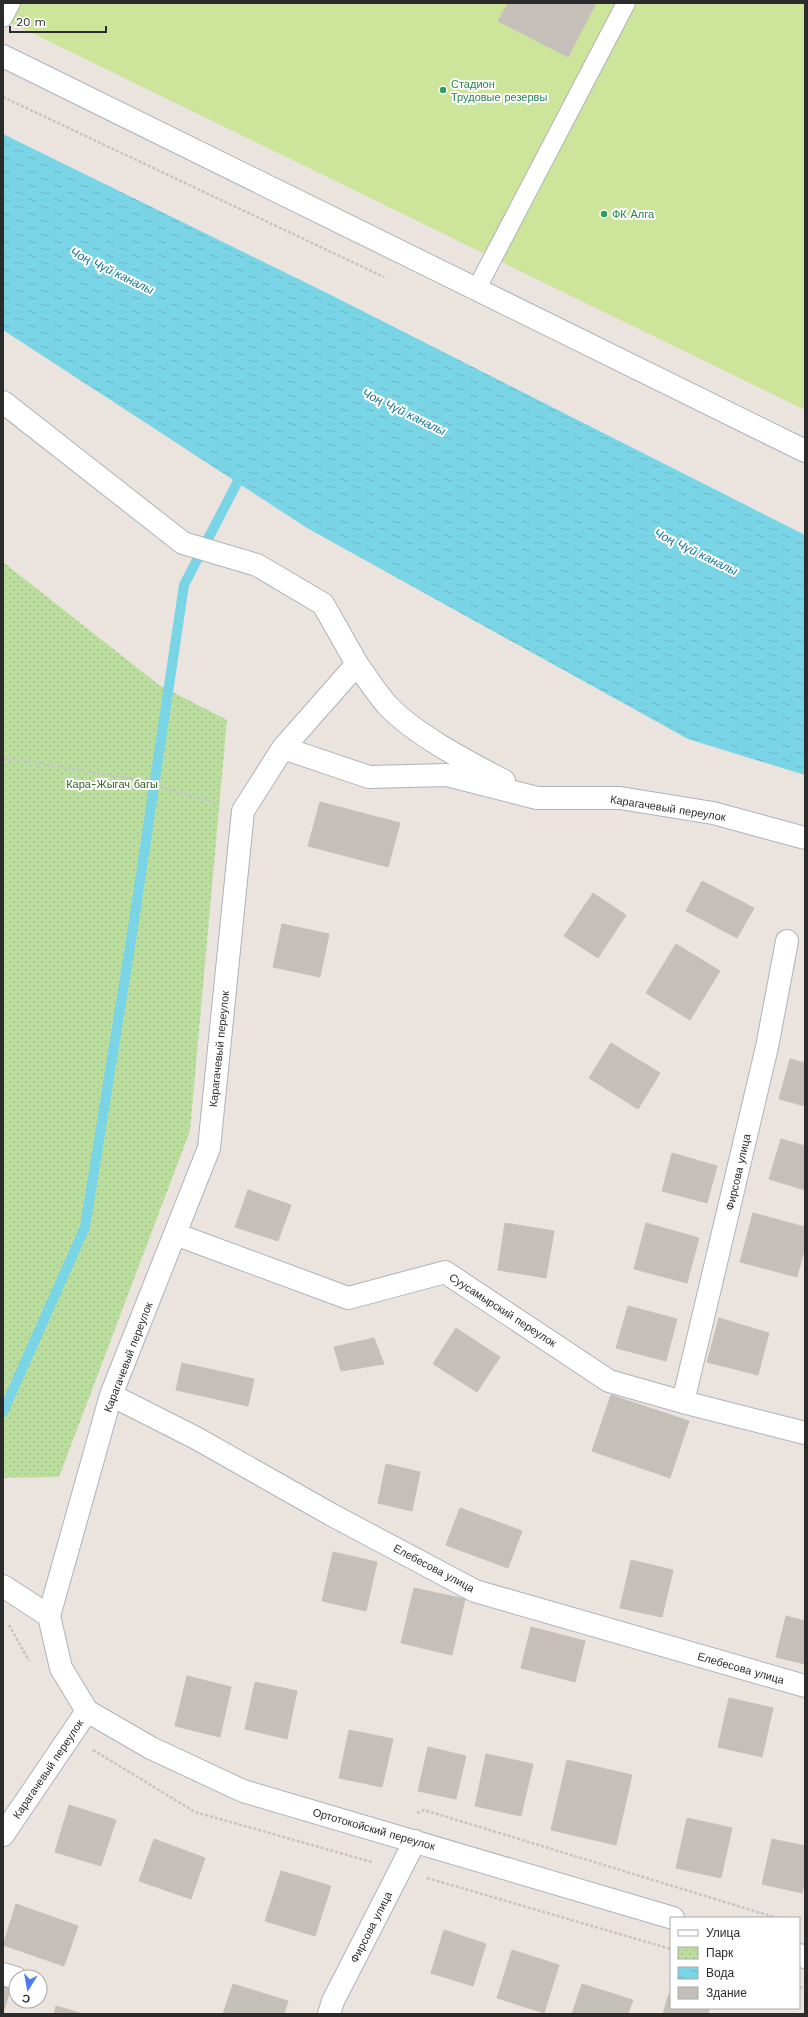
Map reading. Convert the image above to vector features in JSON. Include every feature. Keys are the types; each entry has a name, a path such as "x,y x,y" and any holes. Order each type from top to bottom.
{"street":[{"path":"3,56 805,451"},
{"path":"3,402 183,543 257,565 323,604 357,664 388,706 425,736 474,765 537,798"},
{"path":"282,748 357,664"},
{"name":"Карагачевый переулок","path":"3,1835 87,1711 61,1668 49,1616 111,1395 210,1148 243,811 282,748 369,777 447,775 537,798 620,798 713,813 805,838"},
{"name":"Фирсова улица","path":"683,1402 767,1047 788,941"},
{"name":"Суусамырский переулок","path":"175,1234 348,1298 445,1272 609,1381 683,1402 805,1433"},
{"name":"Елебесова улица","path":"111,1395 196,1438 332,1515 475,1591 805,1686"},
{"path":"3,1586 49,1616"},
{"name":"Ортотокойский переулок","path":"87,1711 151,1748 243,1791 670,1917"},
{"name":"Фирсова улица","path":"329,2014 333,2001 415,1841"}],"lane":[{"path":"3,18 11,3"},
{"path":"476,290 626,3"}],"path":[{"path":"3,759 20,760 136,780 243,811"}],"green space":[{"name":"ФК Алга","path":"3,3 805,3 805,410 3,19"},
{"name":"Кара-Жыгач багы","path":"3,562 159,685 227,720 190,1131 59,1477 3,1478"}],"water":[{"name":"Чоң Чүй каналы","path":"3,134 329,294 805,535 805,775 688,739 307,528 3,330"}],"building":[{"path":"508,3 596,3 568,57 498,21"},
{"path":"320,802 400,823 388,867 308,846"},
{"path":"702,881 754,908 737,938 686,911"},
{"path":"593,893 626,915 598,958 564,936"},
{"path":"282,924 329,934 320,977 273,967"},
{"path":"676,944 720,971 690,1020 646,993"},
{"path":"611,1043 660,1073 638,1109 589,1078"},
{"path":"790,1059 805,1063 805,1106 779,1099"},
{"path":"781,1139 805,1146 805,1190 769,1179"},
{"path":"672,1153 717,1166 707,1203 662,1191"},
{"path":"248,1190 291,1205 278,1241 235,1227"},
{"path":"753,1213 805,1227 805,1247 797,1277 740,1262"},
{"path":"505,1223 554,1231 546,1278 498,1270"},
{"path":"646,1223 699,1238 687,1283 634,1269"},
{"path":"628,1306 677,1319 666,1361 616,1348"},
{"path":"719,1318 769,1333 758,1375 707,1362"},
{"path":"456,1328 500,1357 477,1392 433,1364"},
{"path":"374,1338 384,1364 341,1371 334,1347"},
{"path":"182,1363 254,1379 248,1406 176,1390"},
{"path":"611,1395 689,1421 670,1478 592,1451"},
{"path":"386,1464 420,1472 412,1511 378,1503"},
{"path":"460,1508 522,1531 508,1568 446,1545"},
{"path":"333,1552 377,1562 366,1611 322,1601"},
{"path":"631,1560 673,1570 662,1617 620,1608"},
{"path":"414,1588 465,1599 452,1655 401,1643"},
{"path":"786,1616 805,1621 805,1664 776,1657"},
{"path":"531,1627 585,1641 575,1682 521,1668"},
{"path":"187,1676 231,1687 220,1737 175,1726"},
{"path":"255,1682 297,1691 287,1739 245,1729"},
{"path":"729,1698 773,1708 762,1757 718,1747"},
{"path":"349,1730 393,1739 382,1787 339,1778"},
{"path":"428,1747 466,1756 456,1799 418,1791"},
{"path":"486,1754 533,1764 521,1816 475,1806"},
{"path":"567,1760 632,1775 616,1845 551,1830"},
{"path":"69,1805 116,1820 101,1866 55,1852"},
{"path":"687,1818 732,1828 721,1878 676,1868"},
{"path":"154,1839 205,1858 191,1899 139,1881"},
{"path":"772,1839 805,1846 805,1880 802,1893 762,1884"},
{"path":"281,1871 331,1886 315,1936 265,1921"},
{"path":"16,1904 78,1926 64,1966 3,1945"},
{"path":"444,1930 486,1944 473,1986 431,1973"},
{"path":"512,1950 559,1965 544,2013 497,1998"},
{"path":"233,1984 288,2001 284,2014 223,2014"},
{"path":"582,1984 633,2000 628,2014 572,2014"},
{"path":"3,1985 8,1987 8,1997 3,2013"},
{"path":"669,1994 670,2009 710,2009 708,2014 663,2014"},
{"path":"56,2006 83,2014 54,2014"}],"waterway":[{"path":"3,1412 85,1227 132,934 184,585 237,483"}],"place":[{"name":"Стадион Трудовые резервы","path":"443,90"},
{"name":"ФК Алга","path":"604,214"}]}
